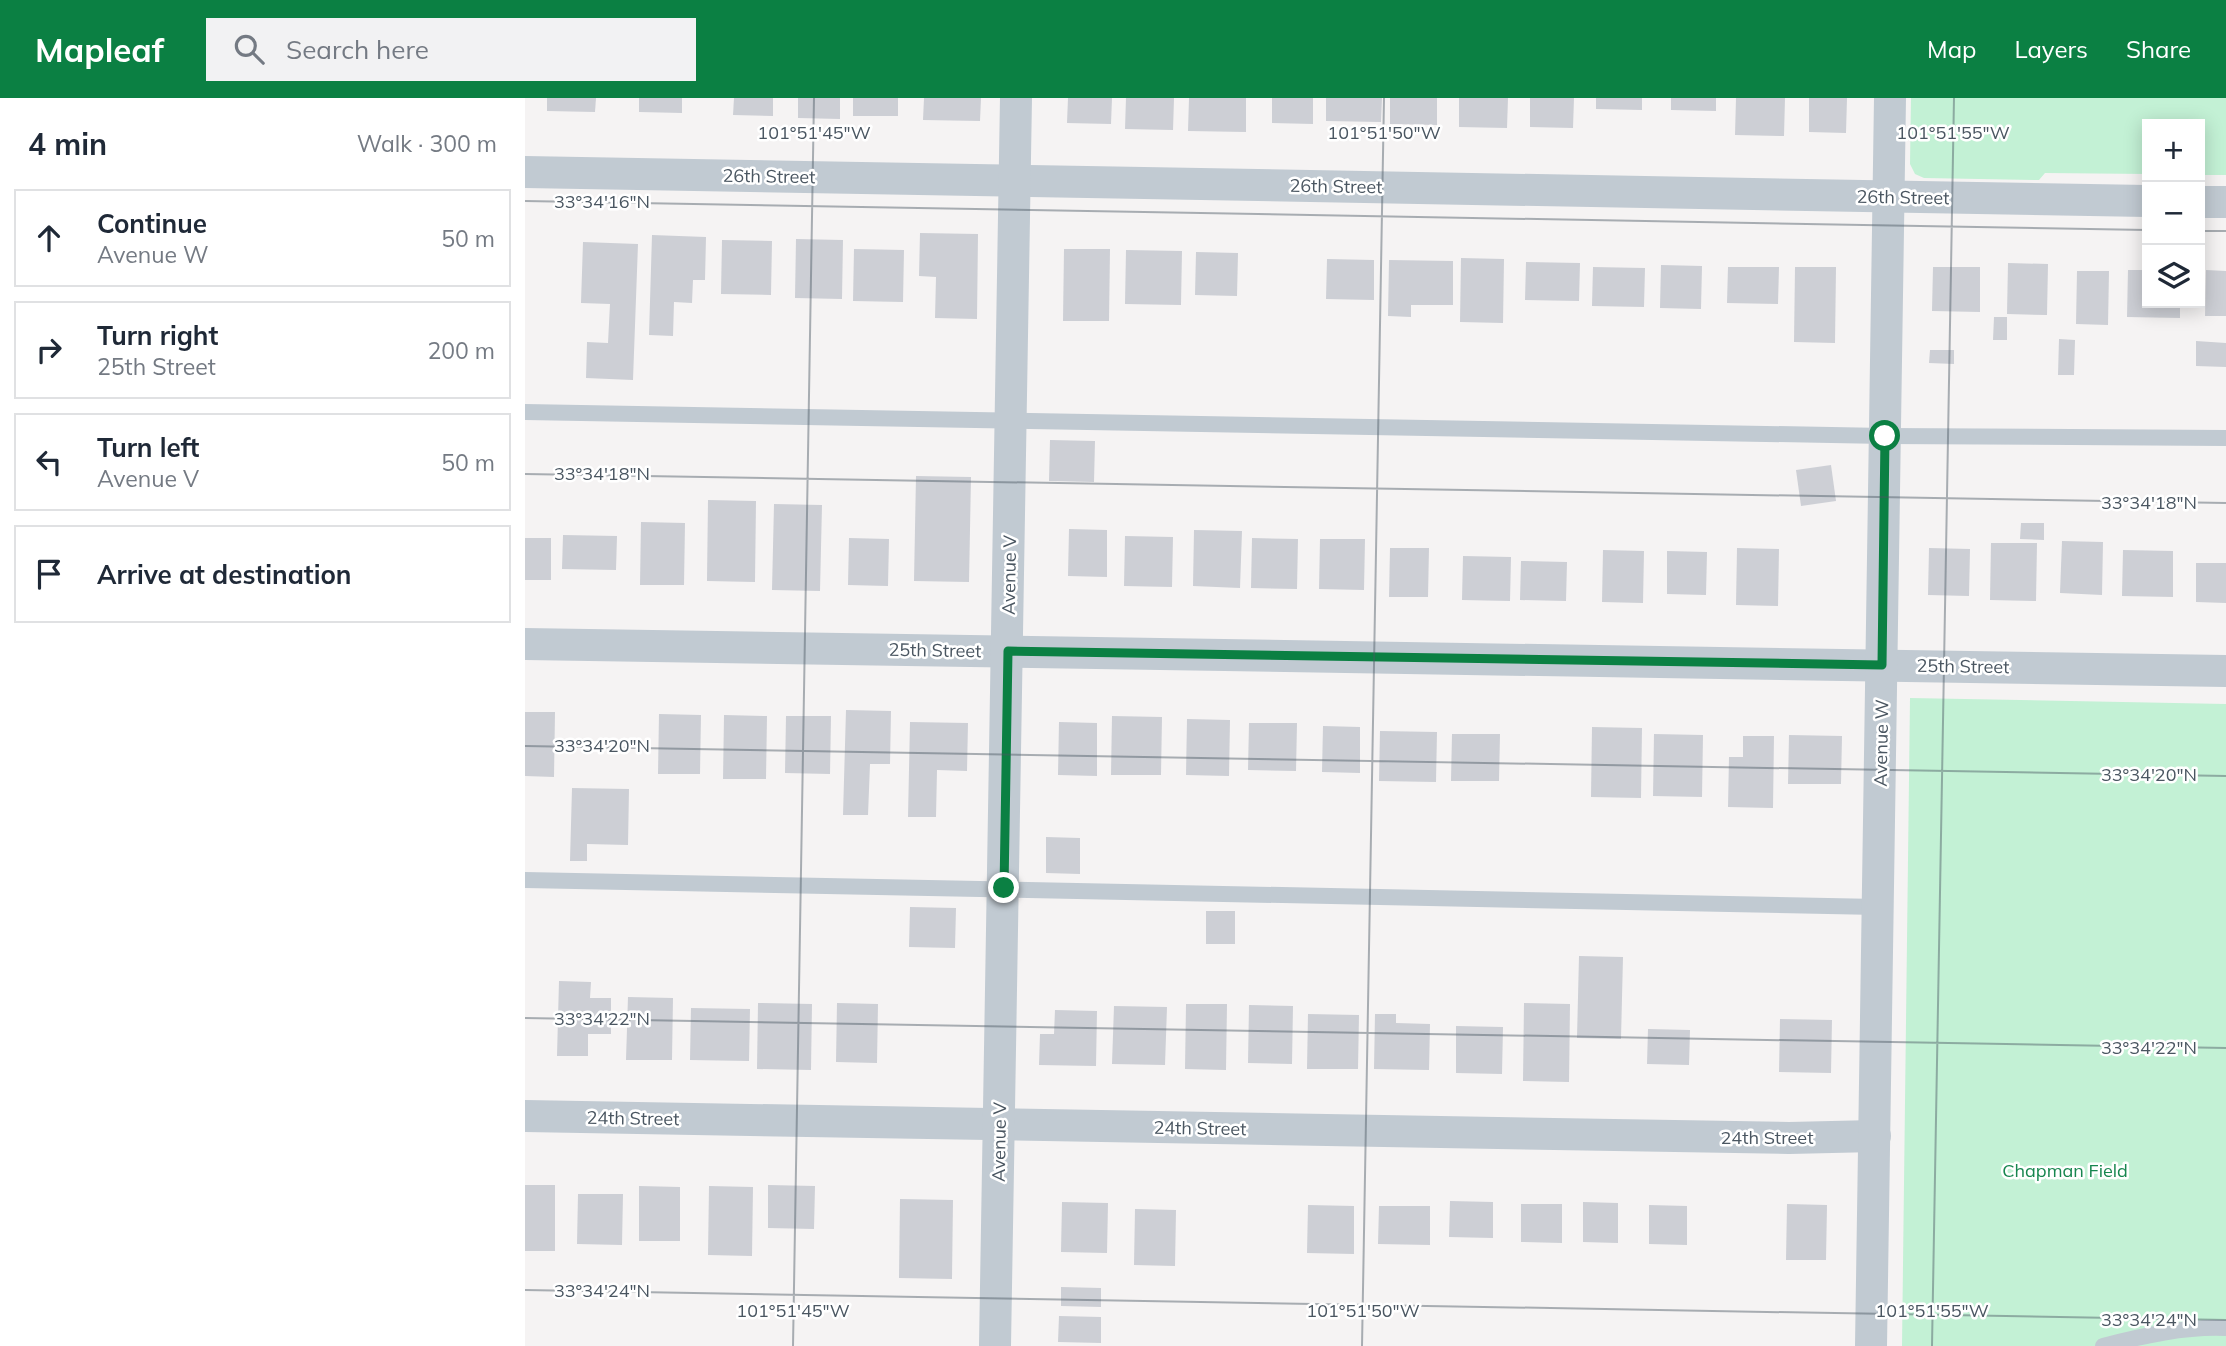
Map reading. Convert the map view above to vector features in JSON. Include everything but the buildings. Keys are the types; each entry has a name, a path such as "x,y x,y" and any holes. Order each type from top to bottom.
{"street":[{"name":"Avenue V","path":"995,1346 1016,98"},
{"name":"Avenue W","path":"1871,1346 1890,98"},
{"name":"26th Street","path":"525,172 2142,201"},
{"path":"2205,202 2226,202"},
{"name":"25th Street","path":"525,644 2226,671"},
{"name":"24th Street","path":"525,1116 1761,1138 1875,1136"}],"lane":[{"path":"525,412 1885,436 2226,439"},
{"path":"525,880 1878,907"},
{"path":"2103,1346 2148,1336 2211,1327 2226,1328"}],"green space":[{"path":"1911,98 2226,98 2226,175 2205,175 2205,119 2142,119 2142,174 2045,173 2039,180 1924,178 1915,174 1910,164"},
{"name":"Chapman Field","path":"1910,698 2226,704 2226,1346 1902,1346"}],"route":[{"path":"1004,888 1008,651 1882,665 1885,436"}]}
